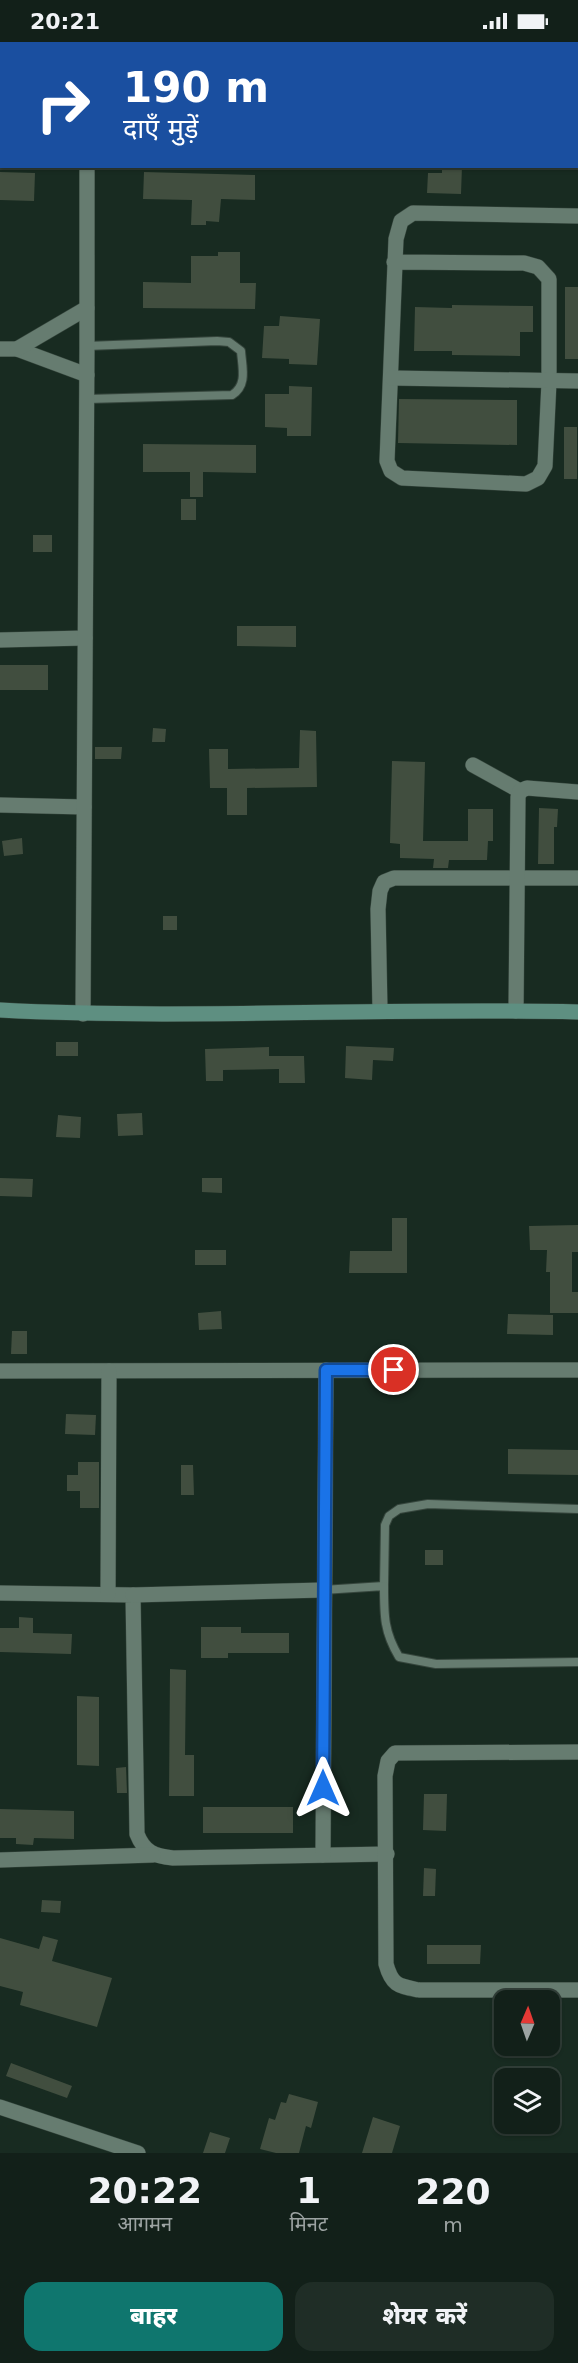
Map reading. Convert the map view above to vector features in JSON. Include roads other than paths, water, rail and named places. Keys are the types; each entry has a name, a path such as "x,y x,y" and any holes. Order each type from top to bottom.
{"street":[{"path":"83,1014 87,168"},
{"path":"394,262 524,263 538,267 549,279 549,382 544,466 538,478 526,484 402,478 391,471 387,461 392,378 394,262 399,228 401,221 412,213 578,216"},
{"path":"17,349 87,308"},
{"path":"0,349 17,349 87,375"},
{"path":"392,378 578,381"},
{"path":"0,640 85,638"},
{"path":"472,765 520,791"},
{"path":"516,1011 518,797 520,791 527,788 578,792"},
{"path":"0,805 84,807"},
{"path":"380,1010 378,909 380,891 384,882 394,878 578,878"},
{"path":"0,1010 83,1014 380,1010 578,1012"},
{"path":"323,1855 326,1370"},
{"path":"0,1371 578,1370"},
{"path":"108,1594 109,1371"},
{"path":"0,1593 133,1595 323,1590"},
{"path":"133,1595 137,1834 141,1845 153,1856"},
{"path":"578,1752 395,1753 388,1761 385,1776 386,1964 389,1976 398,1986 419,1990 578,1990"},
{"path":"0,1860 387,1854"},
{"path":"0,2108 138,2153"}],"lane":[{"path":"87,346 229,342 241,351 243,381 239,391 232,395 87,399"},
{"path":"578,1509 428,1504 412,1504 399,1509 389,1516 385,1525 384,1587 384,1611 388,1639 399,1657 436,1664 578,1662"},
{"path":"323,1590 384,1587"}]}
